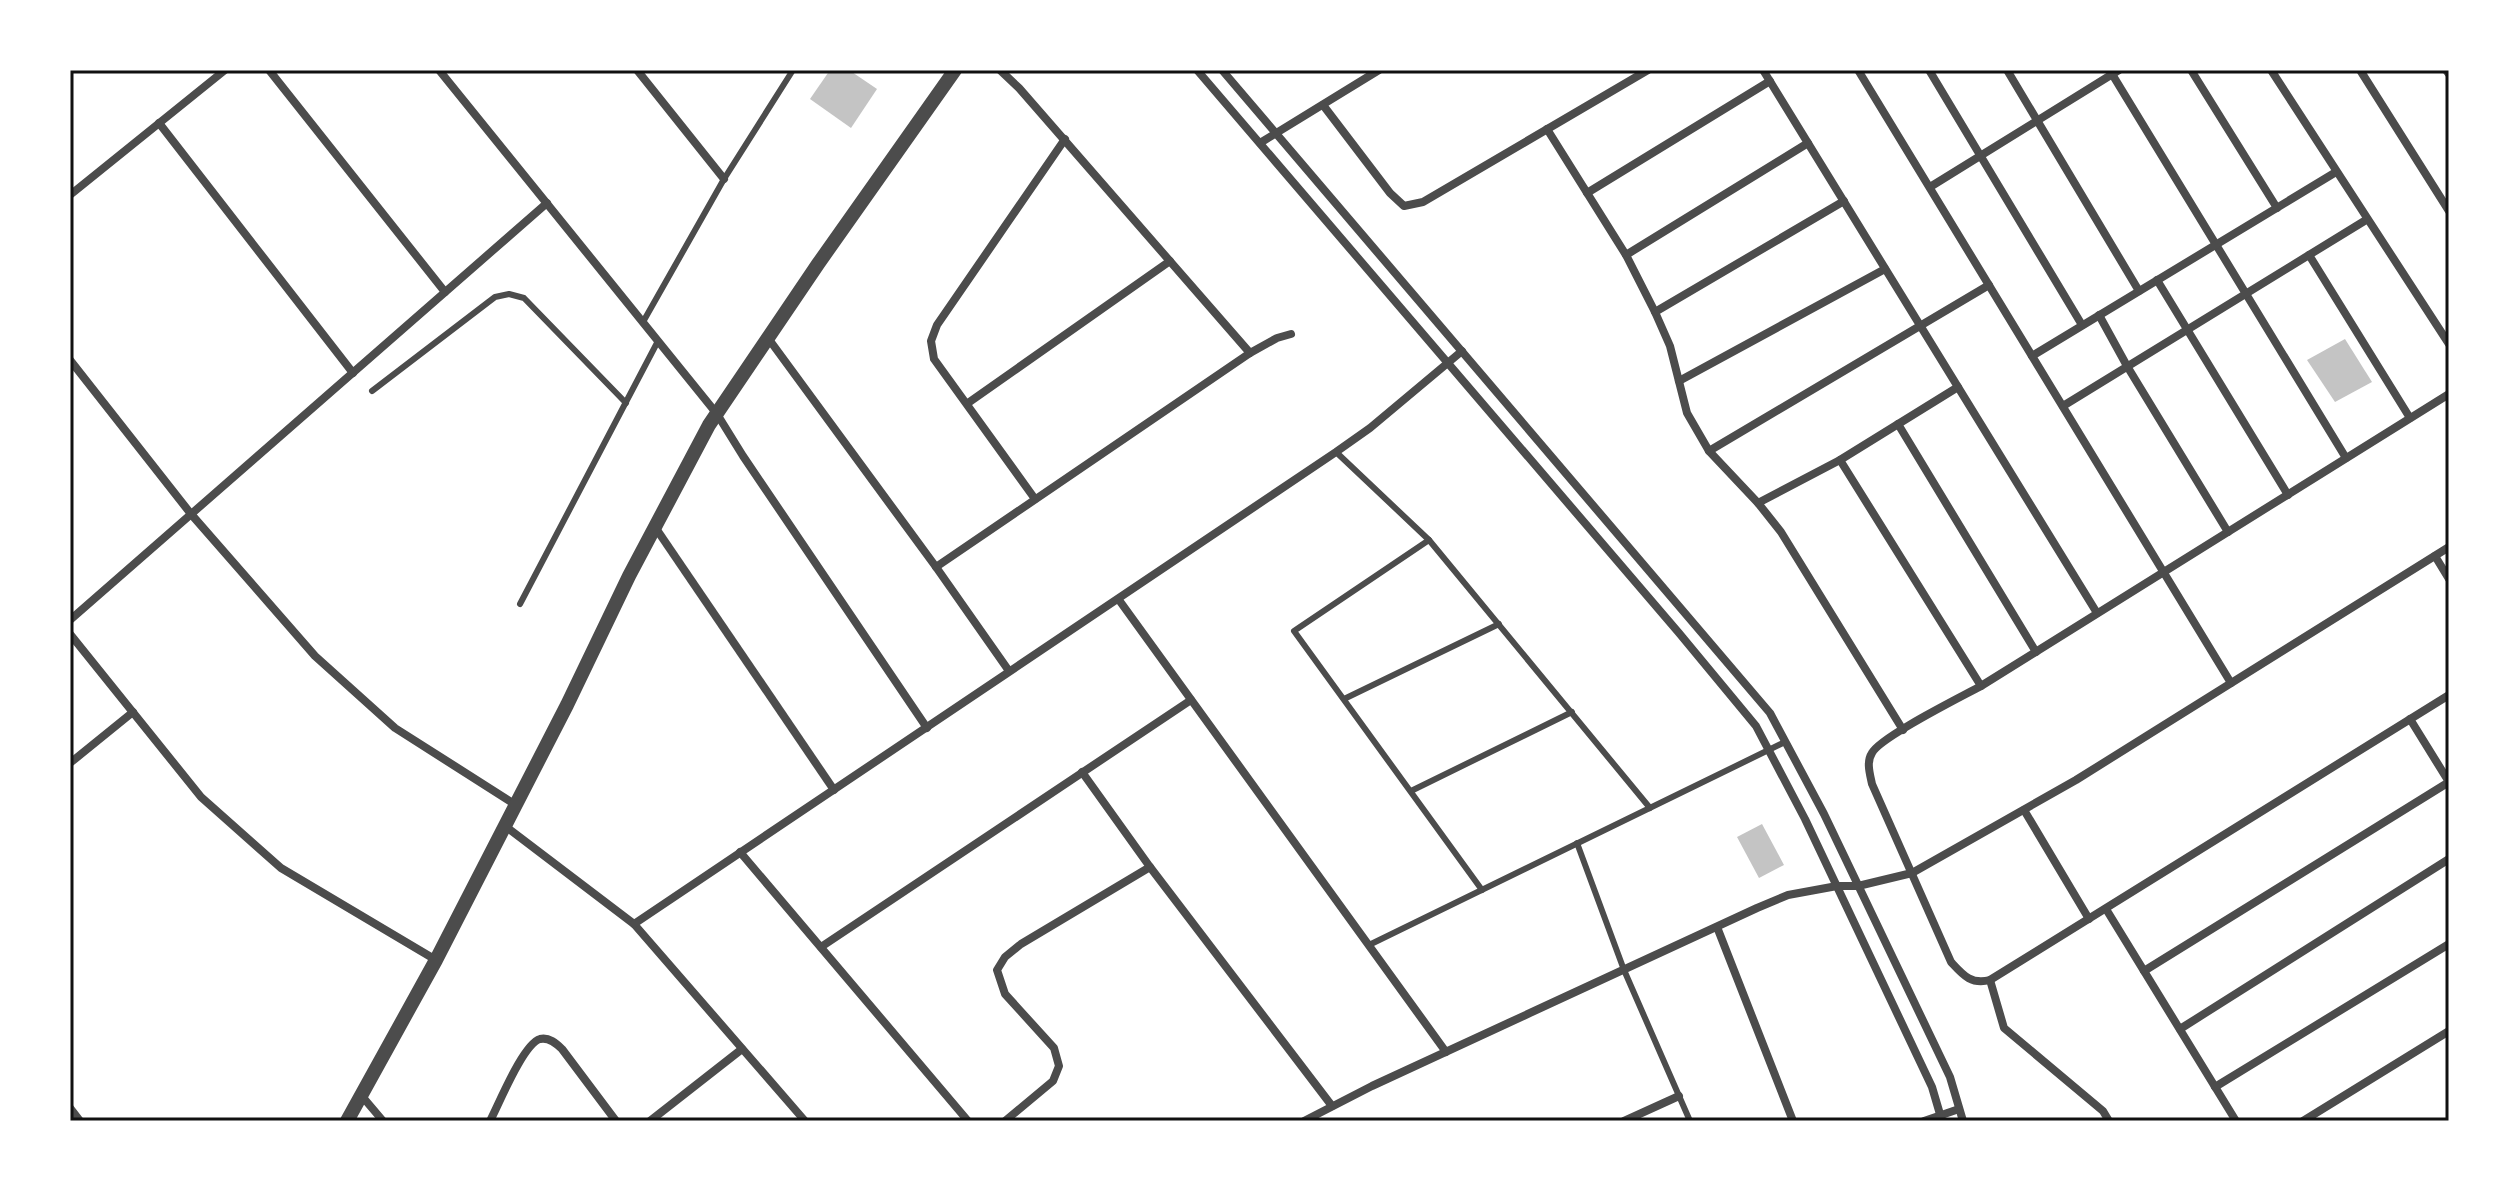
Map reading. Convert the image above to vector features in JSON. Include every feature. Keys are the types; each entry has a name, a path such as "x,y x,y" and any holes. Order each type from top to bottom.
{"street":[{"path":"70,195 225,70"},
{"path":"269,70 445,292"},
{"path":"439,70 717,414 927,728"},
{"path":"637,70 724,179"},
{"path":"347,1121 436,960 655,527 717,414 955,70"},
{"path":"1000,70 1065,139 1250,353"},
{"path":"1197,70 1756,726 1805,819 1932,1087 1941,1118"},
{"path":"1222,70 1770,713 1950,1077 1963,1121"},
{"path":"1260,143 1379,70"},
{"path":"1323,105 1390,193 1404,206 1423,202 1648,70"},
{"path":"1763,70 2097,613"},
{"path":"1858,70 2231,683"},
{"path":"1929,70 2082,325"},
{"path":"2007,70 2139,291"},
{"path":"2191,70 2277,208"},
{"path":"2271,70 2449,344"},
{"path":"2360,70 2449,211"},
{"path":"1930,187 2117,71 2216,245 2346,458"},
{"path":"1587,193 1770,81"},
{"path":"159,123 353,373"},
{"path":"1547,129 1626,255 1655,312 1670,346 1687,413 1709,451 1781,532 1903,730"},
{"path":"1035,499 934,359 931,341 937,325 1065,139"},
{"path":"1626,255 1808,143"},
{"path":"2032,356 2336,172"},
{"path":"1655,312 1844,201"},
{"path":"70,620 547,203"},
{"path":"2063,406 2366,220"},
{"path":"2309,255 2410,418"},
{"path":"968,403 1170,261"},
{"path":"1679,381 1885,269"},
{"path":"2157,280 2288,495"},
{"path":"1709,451 1989,285"},
{"path":"2099,315 2228,532"},
{"path":"936,567 1250,353 1291,334"},
{"path":"768,338 1009,671"},
{"path":"634,924 1336,452 1370,428 1462,351"},
{"path":"70,360 191,514 315,656 395,728 516,805"},
{"path":"1758,503 1840,460 1958,387"},
{"path":"2449,394 1981,686 1878,746 1870,754 1868,768 1872,784 1951,962 1966,979 1979,983 1990,980 2106,909 2449,695"},
{"path":"1898,424 2036,652"},
{"path":"1840,460 1981,686"},
{"path":"655,527 834,790"},
{"path":"1304,1121 1446,1052 1788,895 1837,886 1858,886 1912,873 2024,810 2449,547"},
{"path":"2435,556 2449,579"},
{"path":"1119,600 1446,1052"},
{"path":"70,634 201,797 281,868 436,960"},
{"path":"821,947 1191,700"},
{"path":"70,763 133,712"},
{"path":"2144,971 2449,782 2410,719"},
{"path":"1082,772 1150,867 1332,1106"},
{"path":"2024,810 2089,919"},
{"path":"505,826 634,924 805,1121"},
{"path":"740,852 968,1121"},
{"path":"2180,1029 2449,859"},
{"path":"1005,1121 1053,1081 1059,1066 1054,1048 1005,994 997,970 1005,957 1021,944 1150,867"},
{"path":"2106,909 2236,1121"},
{"path":"1717,927 1793,1121"},
{"path":"2215,1087 2449,944"},
{"path":"1990,980 2004,1028 2103,1111 2109,1121"},
{"path":"2303,1121 2449,1031"},
{"path":"490,1121 525,1052 535,1041 543,1038 552,1040 562,1049 616,1121"},
{"path":"650,1121 742,1049"},
{"path":"361,1095 383,1121"},
{"path":"1624,1121 1679,1096"},
{"path":"70,1108 80,1121"},
{"path":"1924,1121 1941,1118 1959,1109"}],"lane":[{"path":"643,322 724,179 793,70"},
{"path":"372,391 495,297 509,294 524,298 626,403"},
{"path":"520,604 658,341"},
{"path":"1336,452 1429,540 1650,808"},
{"path":"1429,540 1294,631 1482,890"},
{"path":"1344,699 1499,624"},
{"path":"1411,791 1572,712"},
{"path":"1369,945 1785,742"},
{"path":"1577,843 1624,970 1690,1121"}],"building":[{"path":"830,70 849,70 877,89 851,128 810,99"},
{"path":"2345,339 2372,382 2335,402 2307,360"},
{"path":"1762,824 1784,865 1759,878 1737,837"}]}
